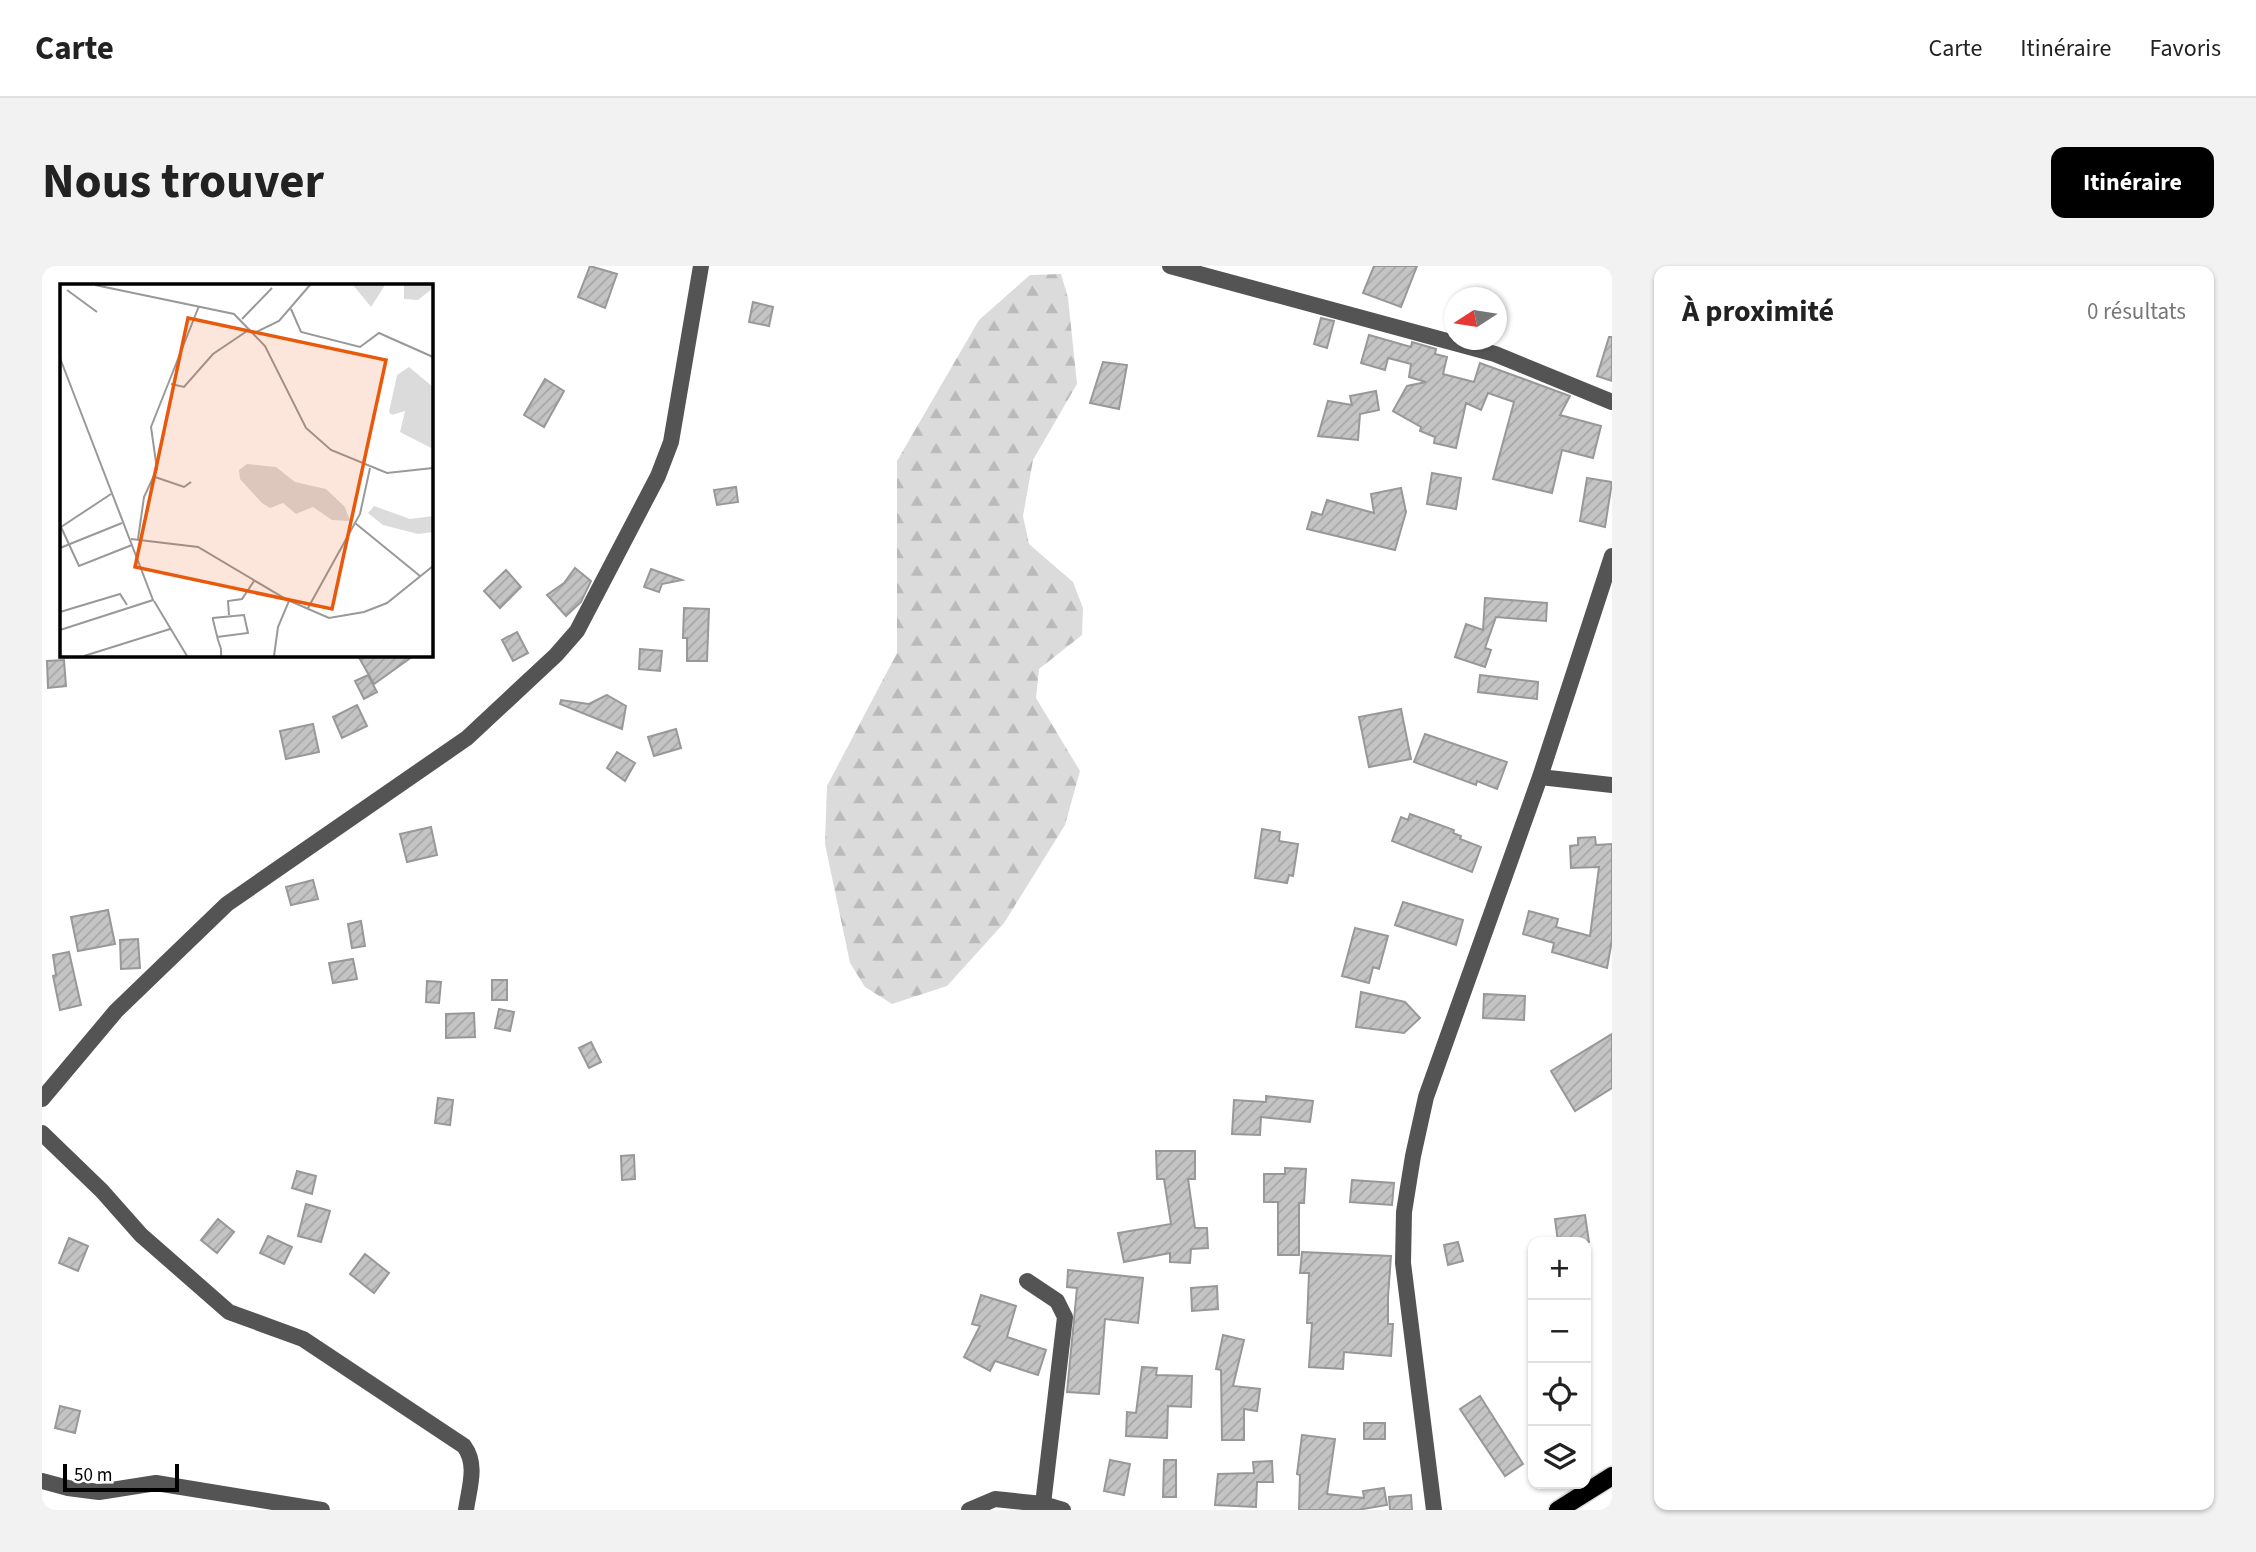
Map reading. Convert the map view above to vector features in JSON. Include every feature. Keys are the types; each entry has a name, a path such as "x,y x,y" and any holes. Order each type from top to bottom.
{"main road":[{"path":"1558,1510 1612,1476"}],"street":[{"path":"44,1091 116,1011 227,904 467,738 556,655 577,631 658,476 671,442 701,266"},
{"path":"1170,266 1495,354 1612,402"},
{"path":"1434,1510 1403,1263 1406,1201 1426,1097 1540,777 1612,556"},
{"path":"1540,777 1612,785"},
{"path":"42,1133 102,1191 141,1235 229,1312 303,1339 464,1446 471,1456 473,1466 466,1510"},
{"path":"1027,1281 1057,1301 1065,1317 1043,1504"},
{"path":"42,1481 99,1492 156,1483 322,1510"},
{"path":"969,1510 995,1500 1043,1504 1063,1510"}],"green space":[{"path":"1061,274 1068,298 1077,384 1033,460 1023,516 1029,544 1073,582 1083,608 1082,635 1039,669 1036,698 1080,771 1065,825 1004,923 947,986 892,1004 865,987 850,963 825,844 827,786 897,653 897,461 979,320 1030,275"}],"building":[{"path":"590,266 617,274 605,308 578,297"},
{"path":"1374,266 1417,266 1401,307 1363,293"},
{"path":"753,302 773,307 769,326 749,322"},
{"path":"1321,318 1334,321 1327,348 1314,344"},
{"path":"1369,335 1411,347 1412,342 1436,349 1435,354 1447,357 1443,374 1474,382 1480,363 1570,396 1560,415 1601,426 1593,458 1562,450 1552,493 1493,479 1514,402 1488,393 1481,410 1466,403 1456,448 1434,443 1435,437 1420,431 1421,427 1393,411 1407,386 1426,382 1409,377 1411,364 1388,358 1385,370 1361,363"},
{"path":"1609,337 1612,337 1612,381 1597,376"},
{"path":"1103,362 1127,365 1119,409 1090,403"},
{"path":"545,379 564,391 544,427 524,415"},
{"path":"1376,391 1379,410 1360,414 1358,440 1318,436 1328,401 1352,405 1350,396"},
{"path":"1432,473 1461,478 1456,509 1427,504"},
{"path":"1587,478 1612,482 1605,527 1580,521"},
{"path":"736,487 738,502 717,505 714,490"},
{"path":"1401,488 1406,512 1395,550 1307,529 1312,512 1322,515 1327,500 1374,513 1371,494"},
{"path":"575,568 591,581 581,602 566,616 547,595 564,583"},
{"path":"651,569 682,580 662,584 659,592 644,587"},
{"path":"506,570 521,587 500,608 484,591"},
{"path":"1485,598 1547,603 1546,621 1496,617 1485,648 1491,650 1485,667 1455,657 1466,624 1483,630"},
{"path":"684,608 709,609 707,661 687,661 687,638 683,638"},
{"path":"517,632 528,653 513,661 502,640"},
{"path":"640,649 662,651 660,671 639,669"},
{"path":"358,656 413,656 374,684"},
{"path":"64,660 66,686 48,688 47,661"},
{"path":"368,675 377,692 364,699 355,681"},
{"path":"1480,675 1538,682 1537,699 1478,692"},
{"path":"607,695 626,706 622,729 560,704 561,700 589,704"},
{"path":"357,705 367,726 342,738 333,717"},
{"path":"1401,709 1411,759 1369,767 1359,717"},
{"path":"313,724 319,752 286,759 280,731"},
{"path":"676,729 681,748 654,756 648,737"},
{"path":"1425,734 1507,762 1497,789 1477,781 1476,785 1414,762"},
{"path":"617,752 635,763 625,781 607,768"},
{"path":"1410,814 1454,830 1453,833 1461,836 1460,839 1481,847 1472,872 1392,841 1401,817 1408,820"},
{"path":"431,827 437,855 407,862 400,834"},
{"path":"1262,829 1280,832 1279,841 1298,844 1293,876 1289,875 1287,883 1255,878"},
{"path":"1595,837 1596,845 1612,844 1612,940 1607,968 1552,952 1554,943 1523,934 1529,911 1558,919 1556,927 1590,936 1599,867 1571,868 1570,846 1578,845 1578,838"},
{"path":"313,880 318,899 291,905 286,887"},
{"path":"1403,902 1463,920 1456,945 1395,925"},
{"path":"108,910 115,944 78,951 71,917"},
{"path":"361,921 365,946 352,948 348,924"},
{"path":"1355,928 1388,936 1379,969 1373,967 1369,983 1342,976"},
{"path":"138,939 140,968 121,969 120,940"},
{"path":"69,952 81,1005 60,1010 53,976 56,975 53,955"},
{"path":"353,959 357,979 333,983 329,963"},
{"path":"492,980 507,980 507,1000 492,1000"},
{"path":"427,981 441,982 439,1003 426,1002"},
{"path":"1361,992 1405,1002 1420,1018 1404,1033 1356,1027"},
{"path":"1484,994 1525,996 1524,1020 1483,1018"},
{"path":"499,1009 514,1012 510,1031 495,1028"},
{"path":"474,1013 475,1037 446,1038 446,1014"},
{"path":"1612,1034 1612,1088 1575,1111 1551,1071"},
{"path":"591,1042 601,1062 589,1068 579,1048"},
{"path":"1266,1096 1313,1101 1310,1122 1261,1117 1260,1135 1232,1134 1234,1100 1266,1102"},
{"path":"438,1098 453,1100 450,1125 435,1123"},
{"path":"1156,1151 1195,1151 1195,1179 1188,1179 1195,1228 1207,1228 1208,1248 1191,1249 1190,1263 1170,1262 1170,1253 1124,1262 1118,1233 1171,1224 1164,1179 1157,1179"},
{"path":"634,1155 635,1179 622,1180 621,1156"},
{"path":"1285,1168 1306,1169 1304,1203 1299,1203 1299,1255 1278,1255 1278,1202 1264,1202 1264,1174 1285,1174"},
{"path":"297,1171 316,1176 312,1194 292,1188"},
{"path":"1352,1180 1394,1183 1392,1205 1350,1202"},
{"path":"306,1204 330,1211 321,1242 298,1236"},
{"path":"1585,1215 1588,1237 1557,1237 1555,1219"},
{"path":"218,1219 234,1232 217,1253 201,1240"},
{"path":"268,1236 292,1247 284,1264 260,1253"},
{"path":"69,1238 88,1246 78,1271 59,1263"},
{"path":"1458,1242 1463,1261 1448,1265 1444,1245"},
{"path":"1302,1252 1391,1256 1388,1324 1393,1324 1391,1356 1344,1352 1343,1369 1309,1367 1312,1323 1307,1323 1309,1273 1300,1273"},
{"path":"365,1254 389,1273 374,1293 350,1274"},
{"path":"1068,1270 1143,1278 1138,1323 1105,1319 1099,1394 1067,1392 1077,1288 1067,1287"},
{"path":"1217,1286 1218,1309 1192,1311 1191,1288"},
{"path":"981,1295 1016,1306 1007,1337 1046,1350 1038,1375 995,1361 990,1371 964,1357 980,1326 972,1324"},
{"path":"1223,1335 1244,1340 1233,1386 1260,1389 1257,1411 1244,1409 1244,1440 1222,1440 1221,1370 1216,1369"},
{"path":"1142,1367 1157,1368 1156,1375 1192,1376 1191,1407 1168,1406 1167,1438 1126,1436 1127,1412 1136,1413"},
{"path":"1480,1396 1523,1464 1505,1476 1460,1409"},
{"path":"60,1406 80,1411 75,1433 55,1428"},
{"path":"1364,1423 1385,1423 1385,1439 1364,1439"},
{"path":"1302,1435 1335,1439 1327,1494 1364,1498 1363,1491 1384,1488 1387,1505 1357,1510 1299,1510 1300,1475 1297,1474"},
{"path":"1110,1460 1130,1464 1124,1495 1104,1491"},
{"path":"1164,1460 1176,1460 1176,1497 1163,1497"},
{"path":"1272,1461 1273,1482 1257,1482 1256,1507 1215,1505 1218,1474 1254,1473 1253,1462"},
{"path":"1411,1495 1412,1510 1390,1510 1389,1497"}]}
